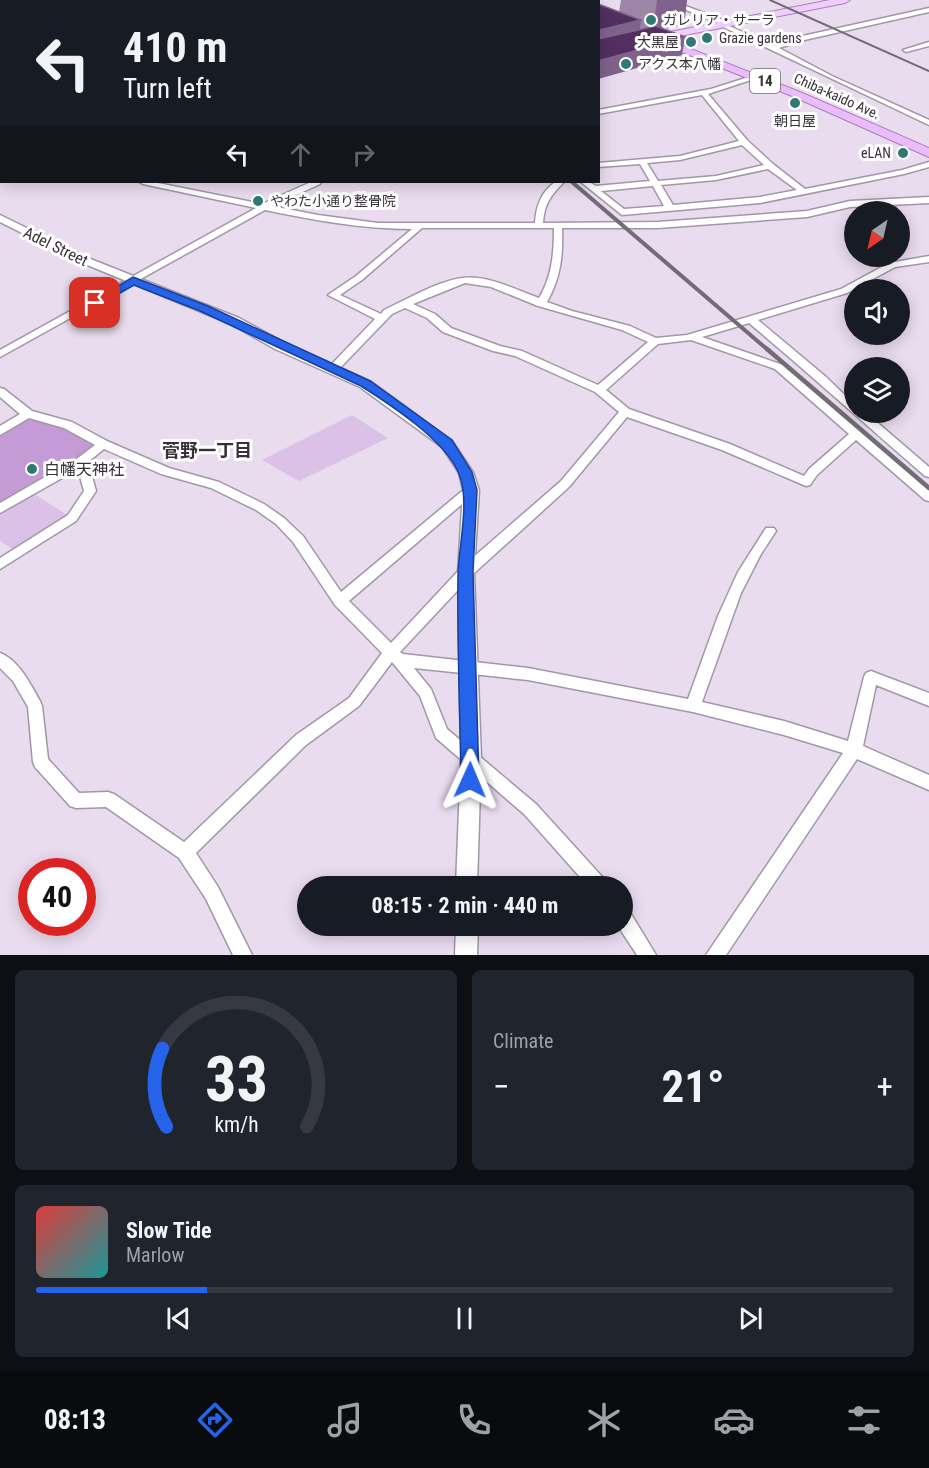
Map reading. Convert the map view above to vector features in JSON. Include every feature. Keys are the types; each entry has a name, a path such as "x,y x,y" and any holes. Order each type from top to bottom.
{"highway":[{"name":"Chiba-kaido Ave.","path":"649,38 755,77 929,153"}],"main road":[{"path":"649,38 845,0"}],"street":[{"path":"654,3 664,0 723,24 929,123"},
{"path":"774,48 798,39 929,10"},
{"path":"906,50 929,44"},
{"path":"600,112 704,93 755,77"},
{"path":"704,93 744,142 804,192"},
{"path":"600,165 680,158 744,142"},
{"path":"642,161 670,208"},
{"path":"586,183 622,212 760,200 904,172 929,164"},
{"path":"594,189 716,178 770,166"},
{"path":"148,183 363,225 658,225 807,214 849,204 929,200"},
{"path":"0,354 265,206 315,183"},
{"path":"539,225 539,212 547,193 559,183"},
{"name":"Adel Street","path":"0,218 84,260 235,321 280,346 334,369 384,395 447,444 466,472 471,490 466,572 471,758 467,876"},
{"path":"382,319 333,295 359,278 421,225"},
{"path":"542,304 554,283 558,266 558,226"},
{"path":"334,369 388,312 455,282 465,280 493,284 542,304 626,328 655,341 692,337 844,291 892,265 929,258"},
{"path":"405,303 431,316 447,330 497,350 518,353 598,390 625,412 726,447 806,482 813,472 856,434"},
{"path":"750,318 844,400"},
{"path":"692,337 778,367 929,497"},
{"path":"598,390 655,341"},
{"path":"0,391 28,414 71,427 103,444 165,471 215,485 260,507 280,521 298,539 340,601 395,656 426,693 441,733 530,809 590,876"},
{"path":"185,852 301,740 354,702 466,572 565,484 625,412"},
{"path":"0,431 28,414"},
{"path":"869,423 929,473"},
{"path":"0,509 82,460 103,444"},
{"path":"0,564 72,518 90,491 82,460"},
{"path":"340,601 471,490"},
{"path":"693,706 721,625 752,555 770,531"},
{"path":"395,656 469,668 528,674 693,706 784,728 854,750 929,783"},
{"path":"0,659 18,677 36,706 41,762 63,789 76,801 108,799 185,852 212,893 243,955"},
{"path":"715,955 854,750 871,677 929,700"},
{"path":"633,933 647,955"},
{"path":"466,936 466,955"}],"shaded area":[{"name":"白幡天神社","path":"28,414 68,426 103,444 0,509 0,431"},
{"path":"352,415 388,438 299,481 262,460"},
{"path":"31,492 72,518 17,552 0,541 0,509"}],"building":[{"path":"600,5 641,20 600,30"},
{"path":"656,26 685,37 600,60 600,39"}],"railway":[{"path":"770,0 929,71"},
{"path":"573,183 768,350"},
{"path":"767,349 929,488"}],"place":[{"name":"ガレリア・サーラ","path":"651,20"},
{"name":"Grazie gardens","path":"707,38"},
{"name":"大黒屋","path":"691,42"},
{"name":"アクス本八幡","path":"626,64"},
{"name":"朝日屋","path":"795,103"},
{"name":"eLAN","path":"903,153"},
{"name":"やわた小通り整骨院","path":"258,201"},
{"name":"白幡天神社","path":"32,469"}],"district":[{"name":"菅野一丁目","path":"207,451"}],"route":[{"path":"95,303 133,281 235,321 280,346 334,369 384,395 447,444 466,472 471,490 466,572 470,780"}]}
